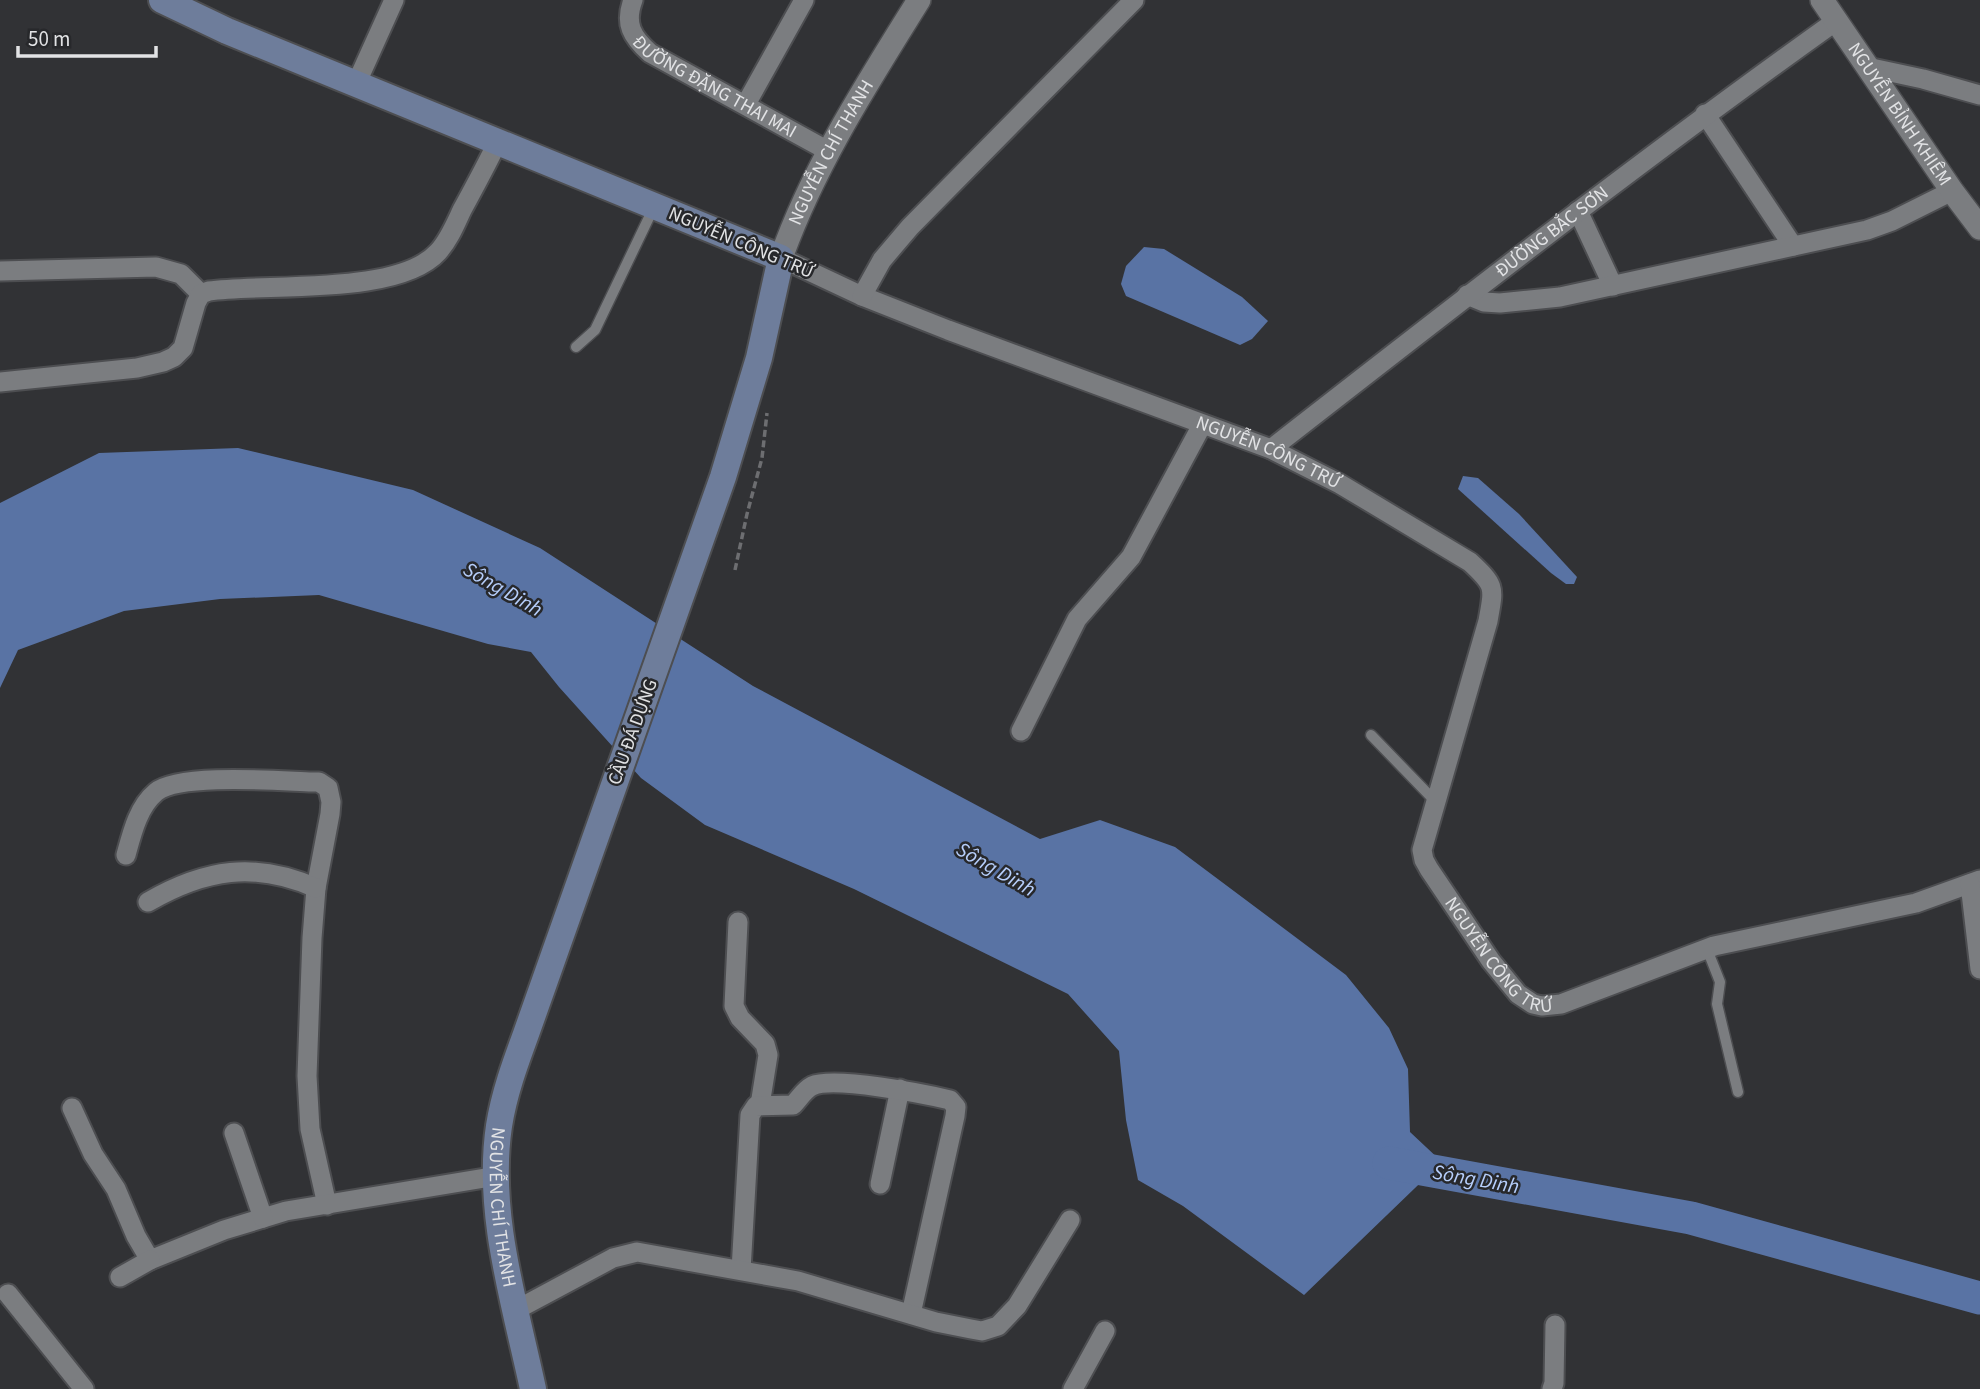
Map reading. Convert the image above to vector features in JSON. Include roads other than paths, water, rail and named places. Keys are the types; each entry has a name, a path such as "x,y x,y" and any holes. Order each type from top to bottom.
{"main road":[{"name":"NGUYỄN CÔNG TRỨ","path":"162,0 227,31 357,82 497,143 780,258"},
{"name":"NGUYỄN CHÍ THANH","path":"723,477 766,362 780,258"},
{"name":"CẦU ĐÁ DỰNG","path":"542,987 723,477"},
{"name":"NGUYỄN CHÍ THANH","path":"533,1389 501,1239 497,1176 499,1127 503,1106 542,987"}],"street":[{"path":"357,82 394,0"},
{"name":"ĐƯỜNG ĐẶNG THAI MAI","path":"633,0 628,19 629,28 650,53 831,152"},
{"path":"746,104 804,0"},
{"name":"NGUYỄN CHÍ THANH","path":"780,258 798,215 857,103 919,0"},
{"path":"862,296 882,260 910,227 1134,0"},
{"name":"NGUYỄN BỈNH KHIÊM","path":"1822,0 1980,228"},
{"name":"ĐƯỜNG BẮC SƠN","path":"1272,449 1467,295 1705,114 1836,20"},
{"path":"1867,67 1980,95"},
{"path":"1705,114 1793,246"},
{"path":"0,382 137,368 163,362 174,357 183,348 201,294 224,289 312,287 385,276 417,268 438,251 449,237 497,143"},
{"path":"1467,295 1484,302 1500,303 1560,297 1613,286 1867,230 1892,221 1952,191"},
{"path":"1578,211 1613,286"},
{"name":"NGUYỄN CÔNG TRỨ","path":"780,258 862,296 1272,449 1340,484 1470,562 1490,583 1493,590 1488,621 1423,842 1424,860 1491,961 1525,1000 1542,1006 1561,1004 1732,941 1816,926 1916,902 1975,882"},
{"path":"0,271 156,267 181,274 201,294"},
{"path":"1021,730 1077,619 1131,557 1202,425"},
{"path":"126,855 143,808 158,790 170,785 192,781 319,782 328,788 331,802 316,888 312,938 307,1086 310,1129 327,1205"},
{"path":"148,902 184,882 254,871 281,874 316,888"},
{"path":"1975,882 1980,969"},
{"path":"738,922 734,1006 740,1018 765,1044 768,1055 760,1105"},
{"path":"741,1270 752,1109 760,1105 793,1105 808,1088 818,1084 900,1089 950,1100 956,1109 911,1314"},
{"path":"880,1184 900,1089"},
{"path":"72,1108 93,1154 116,1189 136,1236 150,1260"},
{"path":"234,1133 263,1218"},
{"path":"120,1277 150,1260 224,1230 286,1211 497,1176"},
{"path":"516,1310 600,1264 624,1254 650,1253 798,1281 911,1314 982,1331 998,1326 1017,1306 1070,1220"},
{"path":"8,1294 84,1389"},
{"path":"1552,1389 1555,1325"},
{"path":"1073,1389 1105,1331"}],"lane":[{"path":"576,347 595,330 654,206"},
{"path":"1371,735 1436,802"},
{"path":"1707,949 1720,982 1717,1004 1738,1092"}],"water":[{"path":"1144,247 1164,249 1242,297 1268,321 1252,339 1240,345 1126,296 1121,284 1126,266"},
{"path":"238,448 413,490 540,548 753,686 1040,839 1100,820 1175,847 1346,975 1389,1028 1408,1069 1410,1132 1442,1162 1304,1295 1183,1206 1138,1180 1126,1120 1119,1051 1068,994 854,889 705,825 641,778 531,652 488,644 319,595 220,599 124,611 18,650 0,688 0,503 99,453"},
{"path":"1463,476 1478,478 1519,514 1577,577 1574,584 1566,584 1551,573 1458,489"}],"waterway":[{"name":"Sông Dinh","path":"1389,1163 1691,1218 1980,1298"}]}
